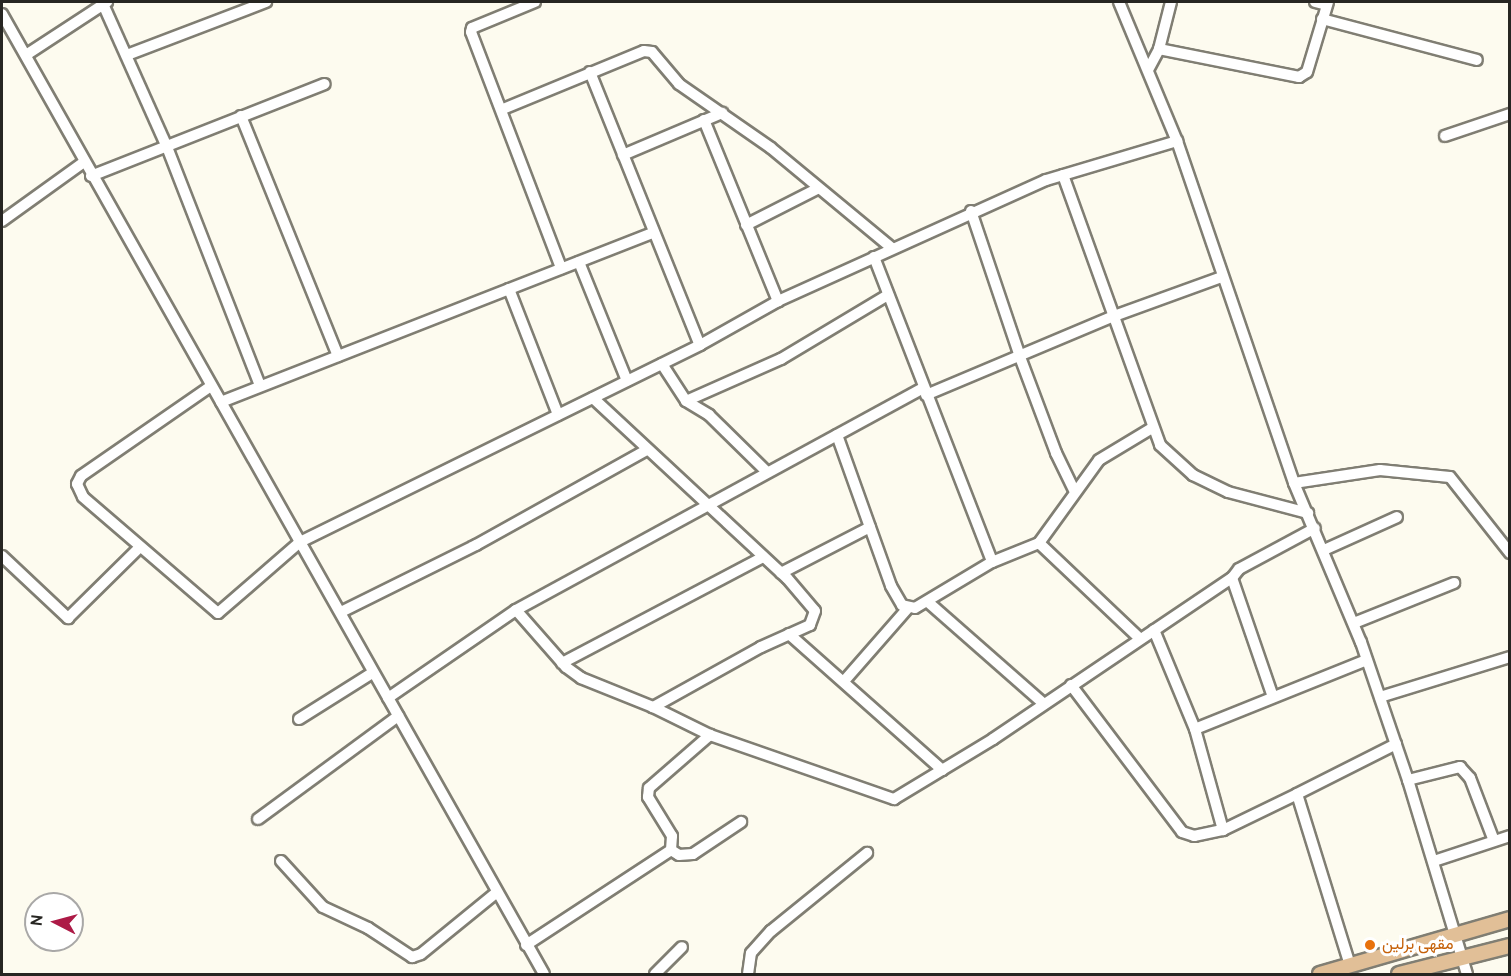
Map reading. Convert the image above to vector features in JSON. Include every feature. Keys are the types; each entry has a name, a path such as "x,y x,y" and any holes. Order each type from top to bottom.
{"main road":[{"path":"1320,975 1509,919"},
{"path":"1400,975 1509,946"}],"street":[{"path":"127,55 266,2"},
{"path":"535,2 471,30 561,268"},
{"path":"1119,2 1177,141 1294,483 1354,623 1408,780 1467,975"},
{"path":"1148,70 1159,50 1171,2"},
{"path":"1159,50 1299,77 1306,72 1327,3 1315,2"},
{"path":"26,56 105,3 167,147 260,386"},
{"path":"2,14 91,176 341,612 372,673 544,975"},
{"path":"1322,19 1478,60"},
{"path":"502,109 648,50 679,84 722,113 892,248"},
{"path":"590,72 700,345"},
{"path":"91,176 324,84"},
{"path":"623,155 722,113"},
{"path":"1445,136 1509,114"},
{"path":"241,116 338,356"},
{"path":"704,120 778,301"},
{"path":"211,386 81,476 77,484 83,497 139,548 218,614 300,542 700,345 778,301 971,211 1063,175 1177,141"},
{"path":"2,221 84,162"},
{"path":"1063,175 1152,428 1170,458 1193,475 1228,492 1308,513"},
{"path":"746,225 817,189"},
{"path":"971,211 1020,357 1056,453 1074,490"},
{"path":"221,402 654,232"},
{"path":"874,257 924,392 992,562"},
{"path":"579,262 598,302 627,381"},
{"path":"388,698 516,610 705,504 837,435 924,392 1020,357 1114,316 1222,277"},
{"path":"509,289 558,415"},
{"path":"686,401 791,353 888,296"},
{"path":"662,364 686,401 710,415 767,472"},
{"path":"593,398 646,450 781,573 815,611 810,625 653,707"},
{"path":"845,680 908,608 928,602 992,562 1039,543 1074,490 1099,460 1152,428"},
{"path":"837,435 891,586 908,608"},
{"path":"341,612 476,546 646,450"},
{"path":"1294,483 1380,470 1450,477 1509,553"},
{"path":"1324,550 1397,517"},
{"path":"781,573 870,526"},
{"path":"516,610 562,663 581,678 653,707 710,735 889,800 900,797 1044,704 1232,578 1239,569 1315,528"},
{"path":"1039,543 1139,639"},
{"path":"2,556 68,618 139,548"},
{"path":"562,663 763,557"},
{"path":"1232,578 1273,697"},
{"path":"1354,623 1454,583"},
{"path":"928,602 1044,704"},
{"path":"1154,630 1195,729 1223,830"},
{"path":"789,634 845,680 942,770"},
{"path":"1380,696 1509,657"},
{"path":"1195,729 1367,660"},
{"path":"299,718 372,673"},
{"path":"1071,686 1170,821 1194,836 1223,830 1396,744"},
{"path":"258,819 398,716"},
{"path":"671,850 672,836 648,797 649,788 710,735"},
{"path":"1408,780 1460,767 1470,778 1494,841"},
{"path":"1297,794 1350,965"},
{"path":"671,850 679,855 693,854 741,822"},
{"path":"1434,861 1509,836"},
{"path":"526,945 671,850"},
{"path":"748,975 751,953 771,931 867,852"},
{"path":"281,861 323,907 368,928 412,957 421,954 497,892"},
{"path":"655,975 682,947"}],"place":[{"name":"مقهى برلين","path":"1370,945"}]}
